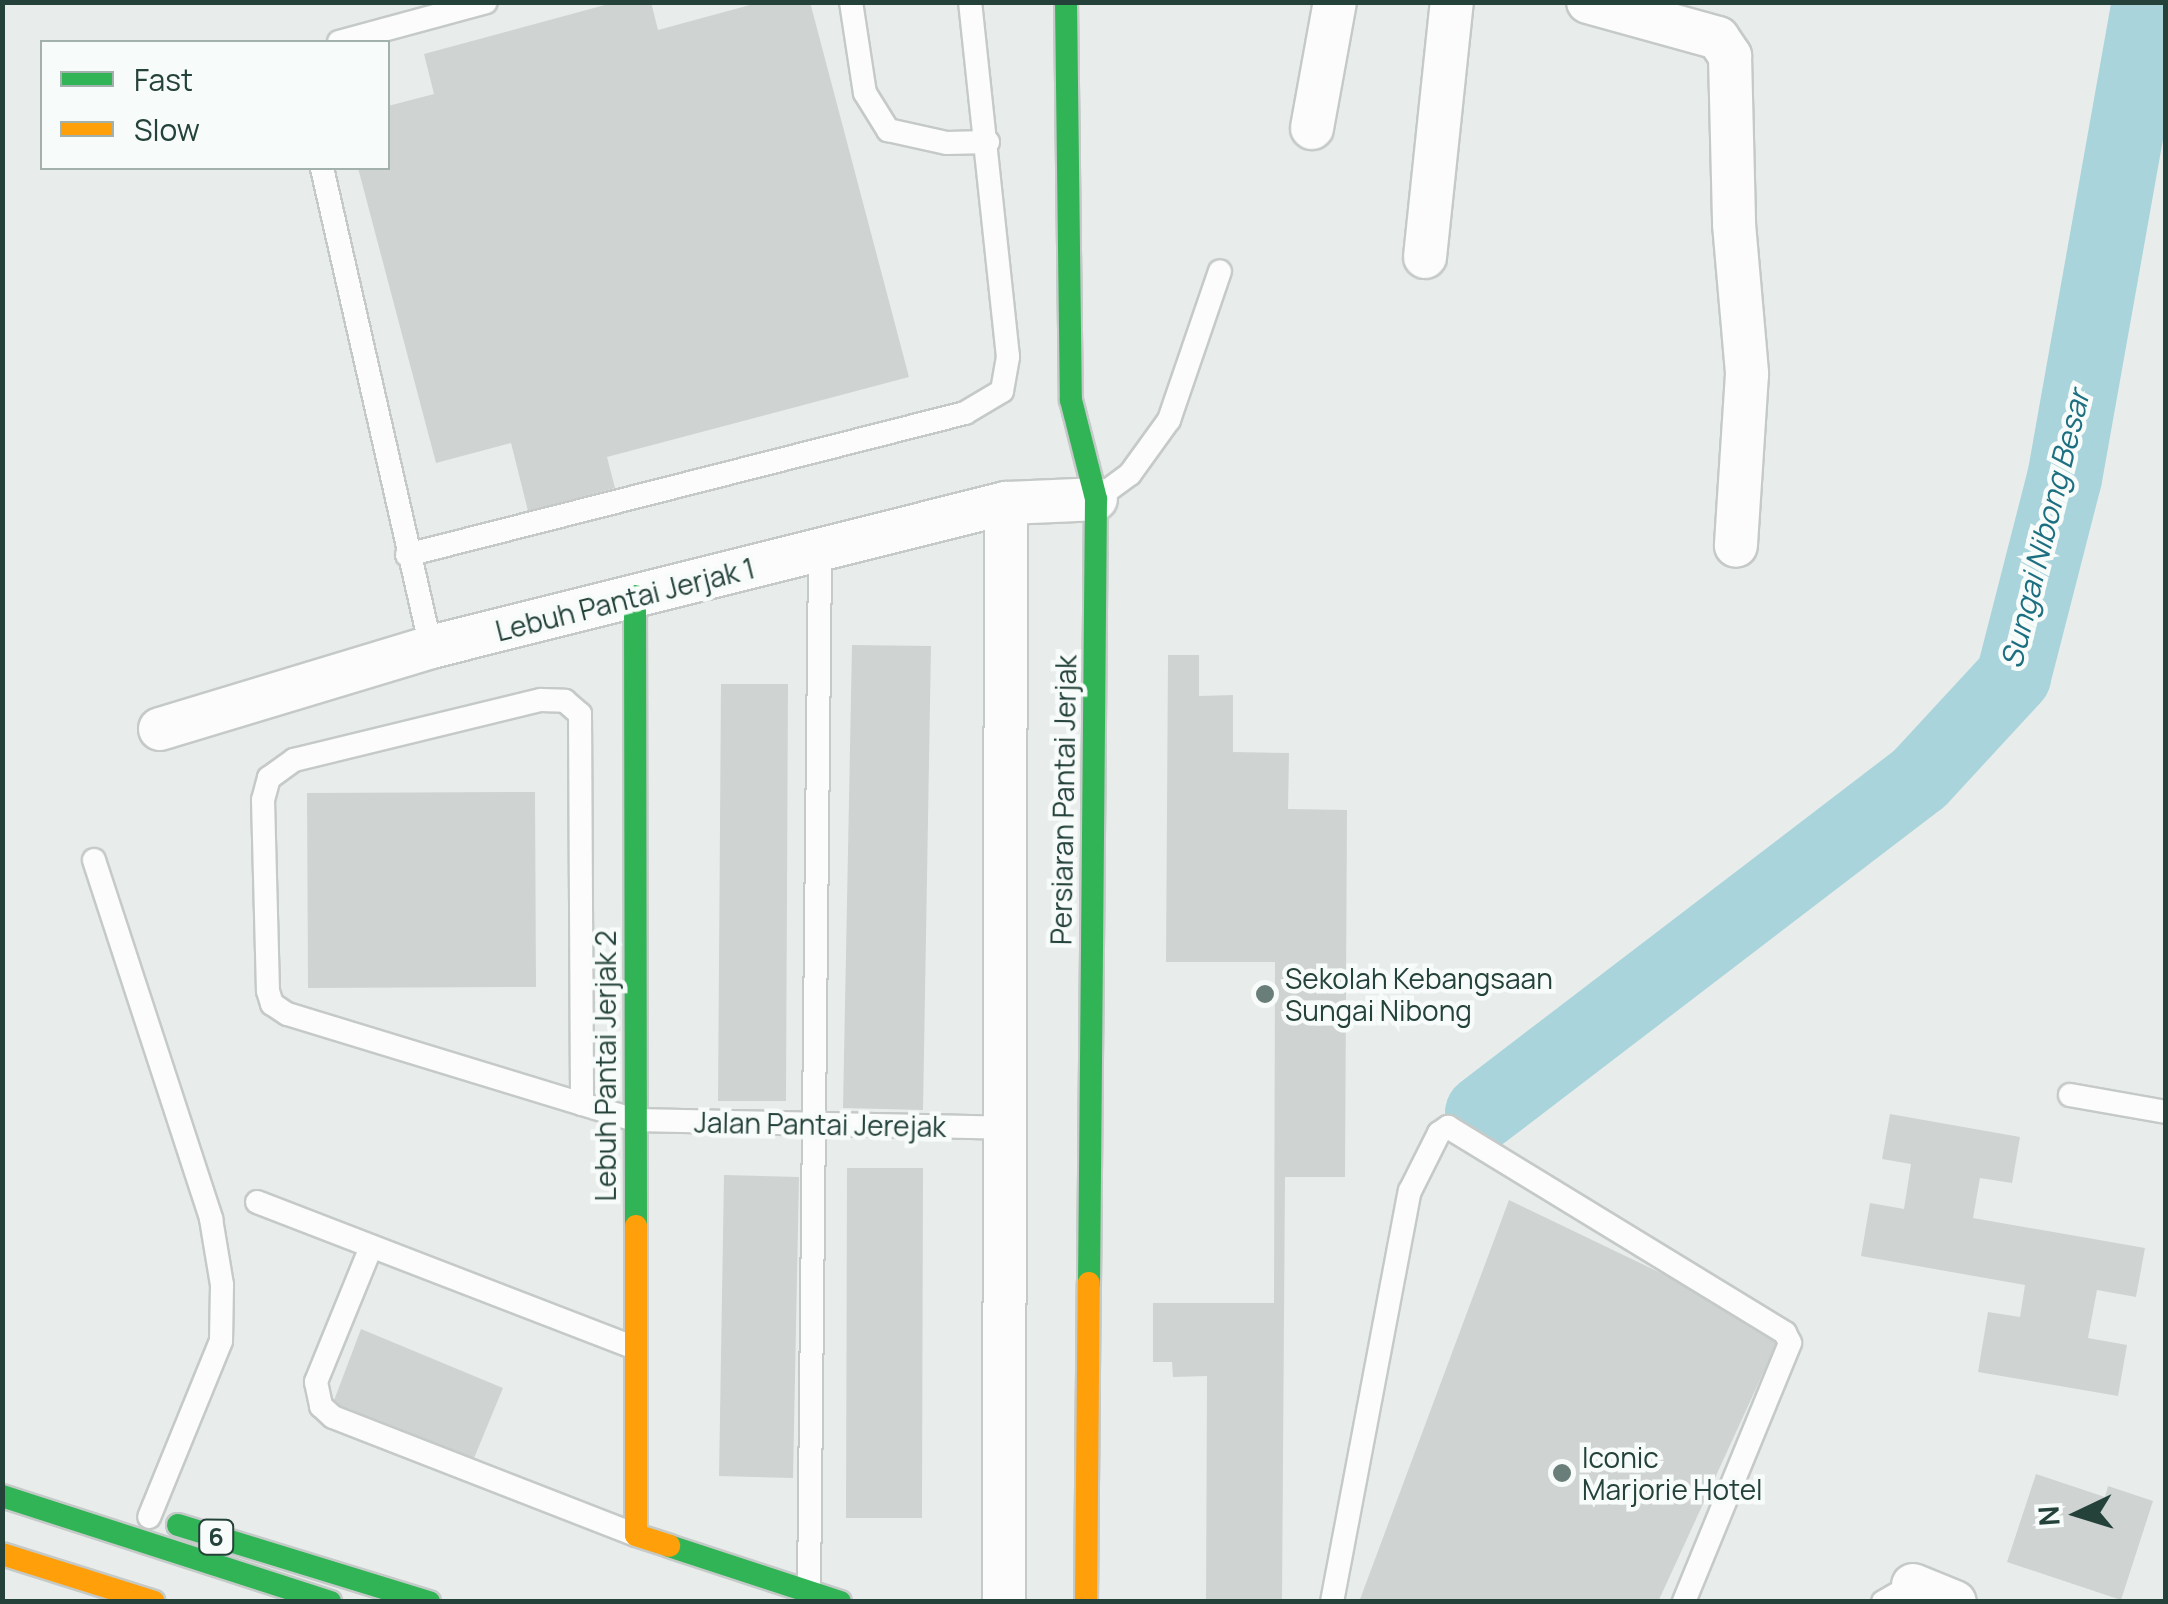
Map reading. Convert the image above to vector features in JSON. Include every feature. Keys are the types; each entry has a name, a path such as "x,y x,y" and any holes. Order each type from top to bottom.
{"main road":[{"name":"Persiaran Pantai Jerjak","path":"1066,2 1071,400 1096,498 1086,1602"},
{"name":"Lebuh Pantai Jerjak 2","path":"634,596 636,1535"},
{"name":"6","path":"2,1473 429,1602"},
{"name":"6","path":"2,1496 330,1602"},
{"path":"636,1535 840,1602"},
{"path":"2,1554 154,1602"},
{"path":"2,1568 102,1602"}],"street":[{"path":"1312,128 1335,2"},
{"path":"1425,257 1452,2"},
{"path":"1588,2 1718,38 1730,56 1734,224 1747,374 1736,546"},
{"name":"Lebuh Pantai Jerjak 1","path":"160,729 431,647 1006,503 1096,498"},
{"path":"1004,1602 1006,503"},
{"path":"1898,1593 1955,1602"}],"lane":[{"path":"346,40 486,2"},
{"path":"852,2 865,94 888,130 946,144 988,142"},
{"path":"408,555 965,414 1002,391 1008,357 970,2"},
{"path":"322,170 431,647"},
{"path":"1096,498 1130,474 1169,420 1220,271"},
{"path":"809,1594 820,550"},
{"name":"Jalan Pantai Jerejak","path":"582,1104 580,714 564,701 496,708 294,760 269,778 263,800 272,1004 582,1104 635,1120 1006,1128"},
{"path":"94,860 211,1219 222,1285 221,1341 148,1516"},
{"path":"2070,1095 2166,1112"},
{"path":"1332,1601 1410,1191 1439,1132 1448,1127 1785,1333 1790,1343 1684,1602"},
{"path":"257,1202 636,1348"},
{"path":"371,1247 316,1382 321,1406 333,1417 636,1535"}],"building":[{"path":"616,2 651,2 658,30 761,2 810,2 909,377 607,457 615,488 528,511 511,443 436,463 359,170 390,170 390,105 434,94 424,54"},
{"path":"852,645 931,646 923,1110 843,1108"},
{"path":"1168,655 1199,655 1199,696 1233,695 1233,752 1289,753 1288,809 1347,810 1345,1177 1285,1177 1282,1602 1206,1602 1207,1376 1173,1377 1172,1362 1153,1362 1153,1303 1274,1303 1275,962 1166,962"},
{"path":"721,684 788,684 786,1101 718,1101"},
{"path":"535,792 536,987 308,988 307,793"},
{"path":"1890,1114 2020,1137 2012,1183 1980,1178 1973,1218 2145,1248 2136,1297 2097,1290 2088,1338 2127,1345 2118,1396 1978,1372 1988,1312 2020,1317 2025,1285 1861,1256 1870,1203 1904,1209 1911,1164 1882,1159"},
{"path":"847,1168 923,1168 922,1518 846,1518"},
{"path":"724,1175 799,1177 793,1478 719,1476"},
{"name":"Iconic Marjorie Hotel","path":"1509,1200 1769,1325 1776,1345 1658,1602 1359,1602"},
{"path":"361,1329 503,1388 472,1463 333,1403"},
{"path":"2036,1474 2105,1497 2108,1486 2153,1501 2121,1600 2007,1562"}],"waterway":[{"name":"Sungai Nibong Besar","path":"1482,1112 1919,778 2013,676 2064,478 2149,2"}],"traffic: fast":[{"path":"1066,2 1071,400 1096,499 1089,1283"},
{"path":"635,596 636,1226"},
{"path":"2,1496 330,1602"},
{"path":"178,1525 429,1602"},
{"path":"669,1546 840,1602"}],"traffic: slow":[{"path":"636,1226 636,1535 669,1546"},
{"path":"1086,1602 1089,1283"},
{"path":"2,1554 154,1602"}],"place":[{"name":"Sekolah Kebangsaan Sungai Nibong","path":"1265,994"},
{"name":"Iconic Marjorie Hotel","path":"1562,1473"}]}
